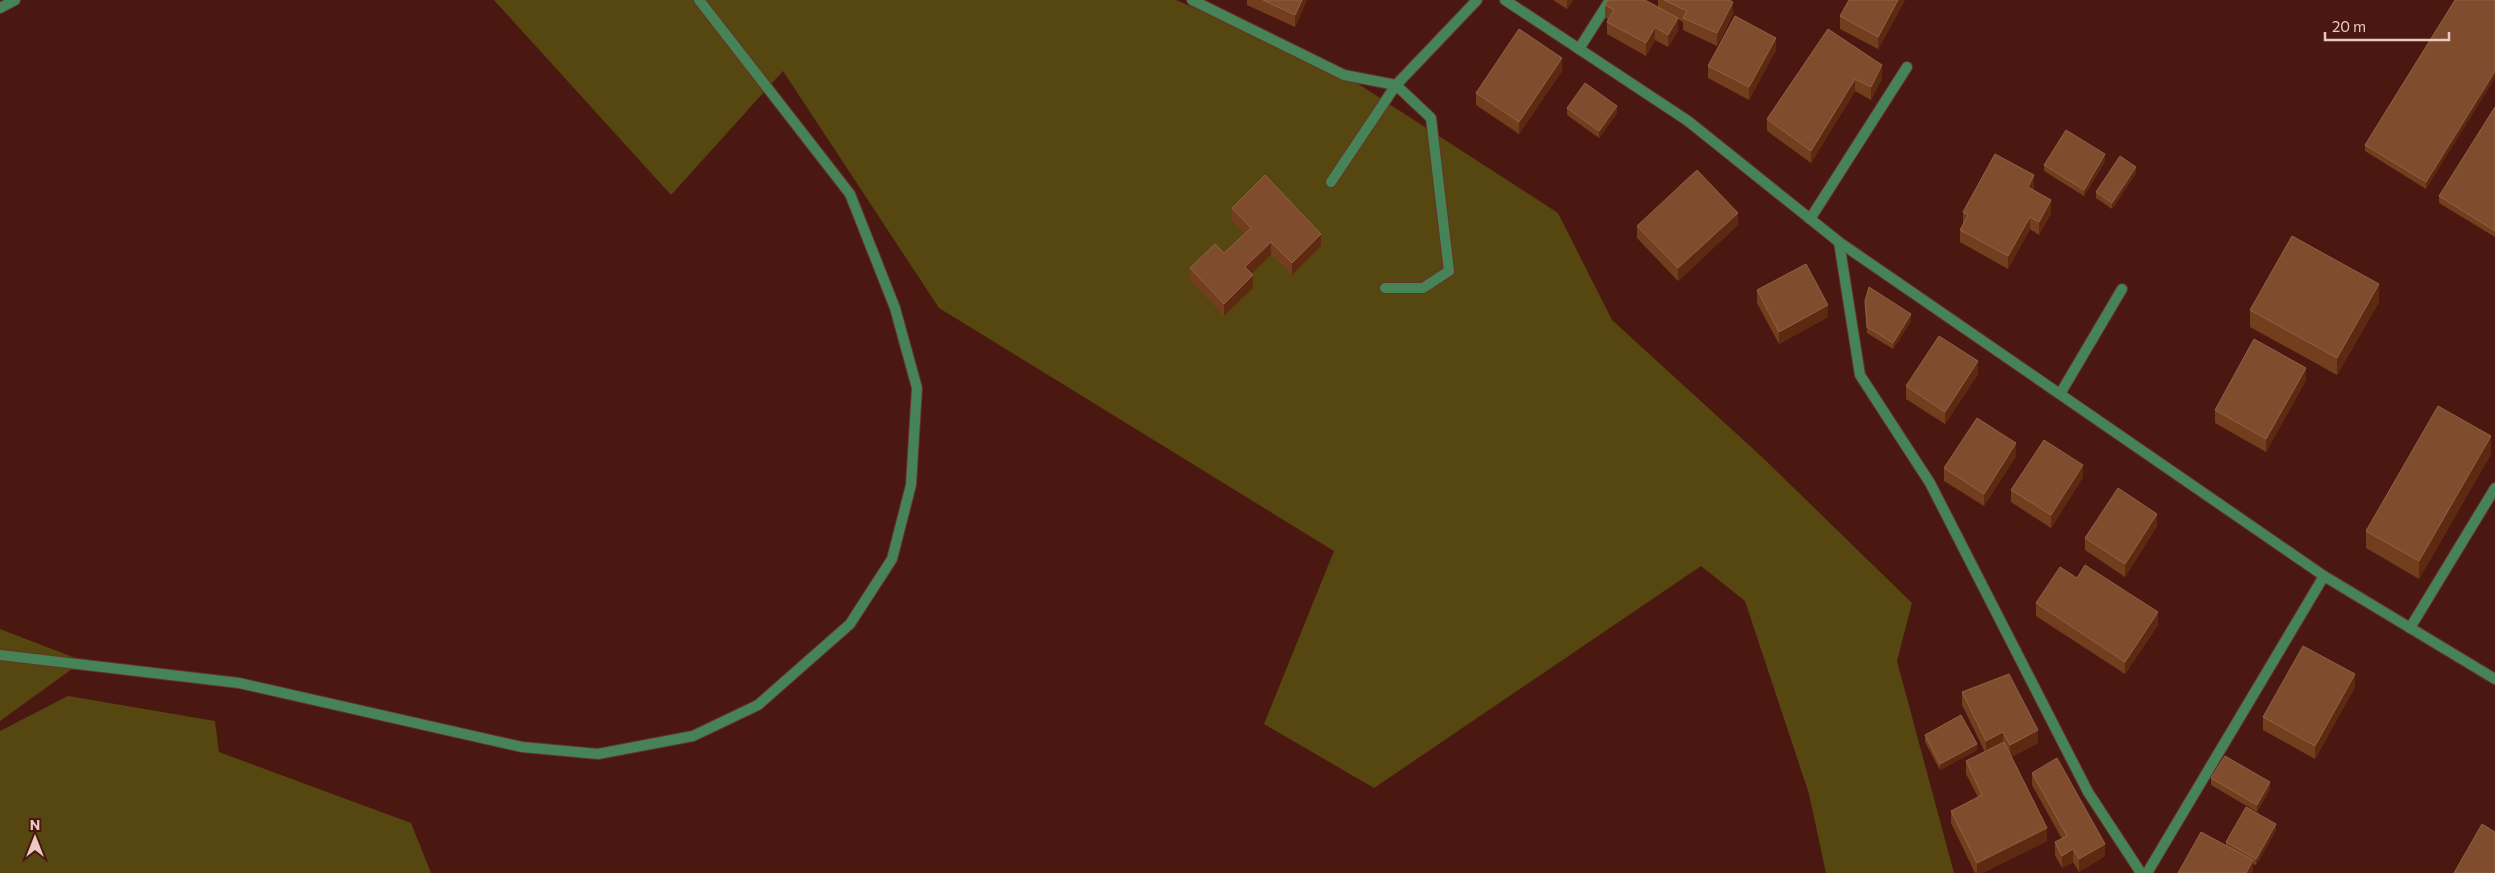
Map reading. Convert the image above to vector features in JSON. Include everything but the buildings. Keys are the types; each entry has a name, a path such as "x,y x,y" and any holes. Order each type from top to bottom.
{"street":[{"path":"0,8 15,0"},
{"path":"0,655 239,683 522,748 598,754 693,736 758,706 850,624 892,559 911,485 917,388 895,308 850,194 699,0"},
{"path":"1192,0 1344,75 1396,85 1431,118 1449,271 1423,288 1384,288"},
{"path":"1331,182 1396,85 1477,0"},
{"path":"1505,0 1688,121 1839,242 2324,576 2495,679"},
{"path":"1579,49 1610,0"},
{"path":"1810,219 1907,67"},
{"path":"1839,242 1860,375 1930,483 2088,792 2141,873"},
{"path":"2060,394 2122,289"},
{"path":"2410,628 2495,488"},
{"path":"2147,873 2324,576"}],"shaded area":[{"path":"494,0 1176,0 1332,67 1558,213 1612,320 1762,457 1912,603 1897,661 1954,873 1826,873 1809,794 1745,601 1701,566 1374,788 1264,724 1334,551 939,308 783,71 671,195"},
{"path":"0,629 83,661 0,721"},
{"path":"68,696 215,721 219,752 411,823 431,873 0,873 0,731"}]}
